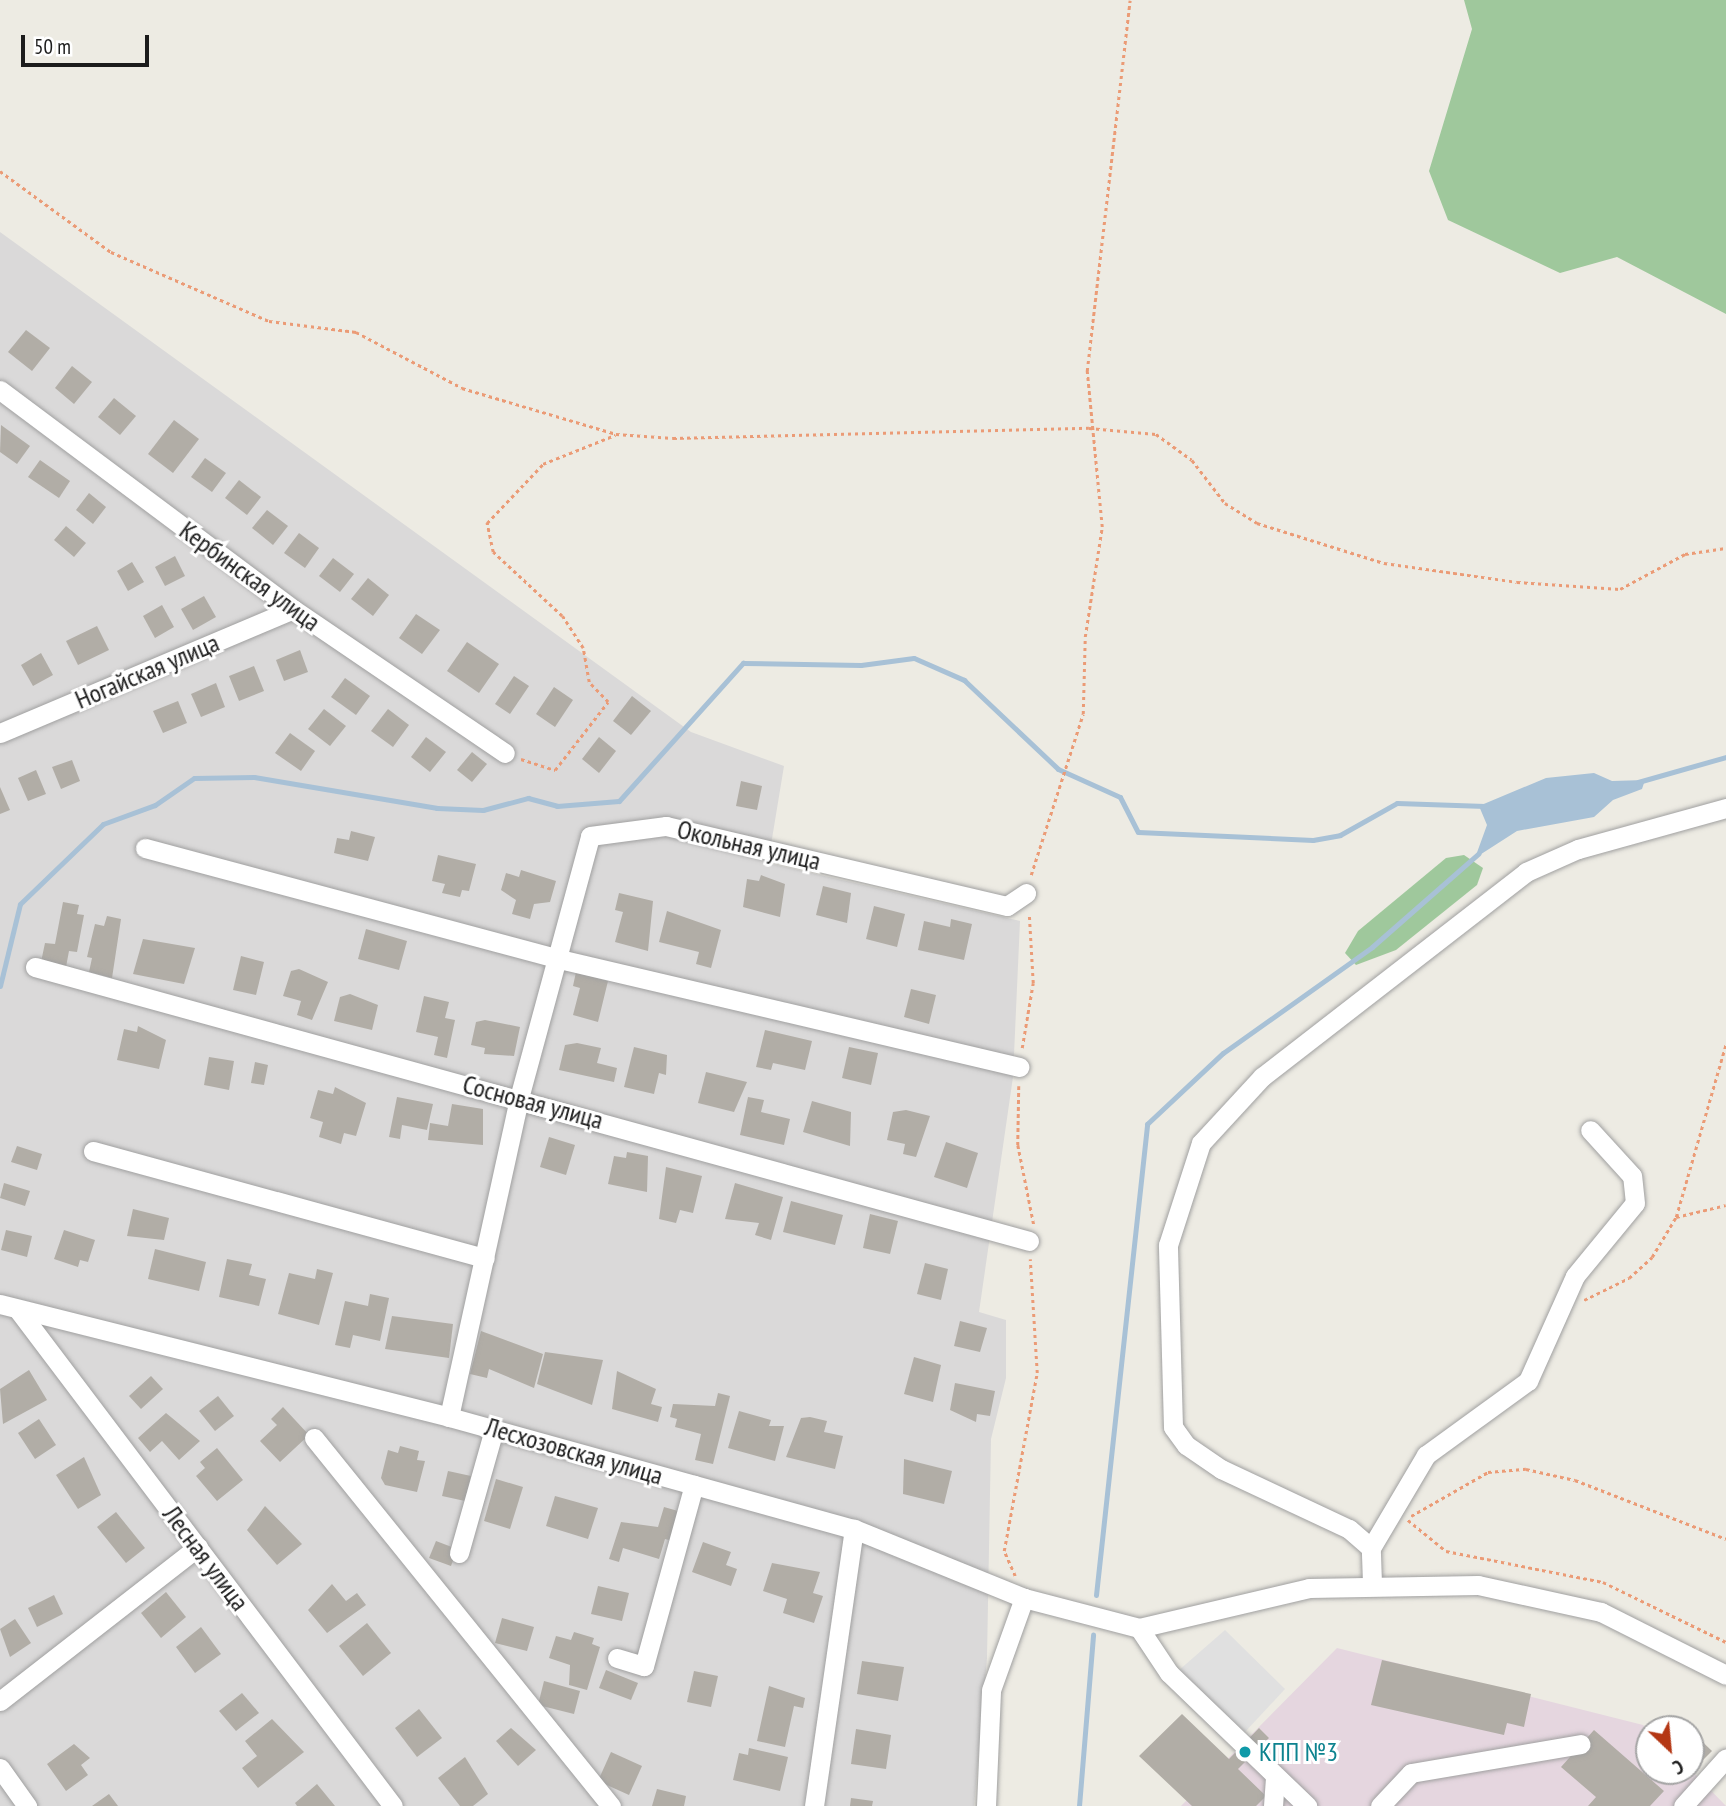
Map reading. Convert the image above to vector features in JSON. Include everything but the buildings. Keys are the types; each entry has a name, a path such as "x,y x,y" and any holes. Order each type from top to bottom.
{"street":[{"name":"Кербинская улица","path":"0,390 293,609 505,753"},
{"name":"Ногайская улица","path":"0,733 293,609"},
{"path":"1371,1548 1349,1529 1221,1469 1186,1445 1173,1427 1168,1245 1201,1143 1272,1069 1527,872 1578,849 1726,808"},
{"name":"Окольная улица","path":"555,958 590,836 666,826 1007,906 1027,893"},
{"path":"145,848 555,958 1019,1067"},
{"path":"449,1417 519,1098 555,958"},
{"name":"Сосновая улица","path":"35,967 519,1098 1029,1241"},
{"path":"1372,1583 1371,1548 1400,1517 1426,1455 1528,1381 1590,1252 1636,1203 1632,1176 1590,1130"},
{"path":"93,1151 485,1258"},
{"name":"Лесхозовская улица","path":"0,1304 19,1311 449,1417 854,1530 1024,1598 1139,1628"},
{"name":"Лесная улица","path":"19,1311 393,1806"},
{"path":"459,1553 494,1429"},
{"path":"314,1438 611,1806"},
{"path":"617,1658 644,1666 694,1485"},
{"path":"814,1806 854,1530"},
{"path":"0,1701 198,1547"},
{"path":"1307,1806 1169,1673 1139,1628 1309,1588 1372,1583 1478,1585 1601,1612 1726,1675"},
{"path":"986,1806 991,1690 1024,1598"},
{"path":"1380,1806 1411,1773 1581,1744"},
{"path":"1683,1806 1726,1758"},
{"path":"0,1768 27,1806"},
{"path":"1273,1806 1275,1776"}],"path":[{"path":"1024,1598 1004,1551 1037,1373 1029,1241 1035,1223 1018,1145 1019,1067 1033,983 1027,893 1083,715 1085,637 1102,527 1089,428 1087,371 1130,0"},
{"path":"0,171 111,252 269,321 356,332 462,388 616,434 673,438 1089,428 1156,434 1192,460 1225,503 1257,523 1384,563 1517,582 1620,589 1685,554 1726,548"},
{"path":"505,753 555,770 608,702 589,682 583,648 562,616 493,552 487,523 543,464 616,434"},
{"path":"1559,1318 1629,1278 1652,1256 1676,1217 1704,1139 1726,1044"},
{"path":"1676,1217 1726,1205"},
{"path":"1726,1539 1575,1480 1526,1469 1488,1472 1400,1517 1446,1551 1603,1582 1726,1642"}],"shaded area":[{"path":"0,232 691,732 784,766 768,863 1020,921 1013,1077 979,1312 1006,1320 1006,1378 991,1439 987,1658 974,1806 0,1806"},
{"path":"1225,1630 1285,1689 1245,1732 1178,1671"},
{"path":"1337,1648 1635,1723 1635,1785 1705,1784 1726,1806 1181,1806"}],"green space":[{"path":"1464,0 1726,0 1726,314 1617,257 1560,273 1448,220 1429,171 1472,29"},
{"path":"1464,855 1483,868 1477,885 1396,950 1356,965 1345,953 1358,931 1446,858"}],"water":[{"path":"1594,773 1612,781 1645,780 1642,789 1613,800 1594,817 1517,831 1475,858 1487,825 1479,806 1546,778"}],"waterway":[{"path":"0,986 20,904 103,824 155,805 194,778 254,777 437,808 483,810 528,798 557,806 619,801 743,663 861,665 914,658 964,680 1058,769 1120,797 1138,832 1313,840 1340,835 1397,803 1485,806"},
{"path":"1638,782 1726,757"},
{"path":"1096,1595 1147,1124 1223,1053 1372,947 1479,853"},
{"path":"1079,1806 1093,1635"}],"place":[{"name":"КПП №3","path":"1245,1752"}]}
